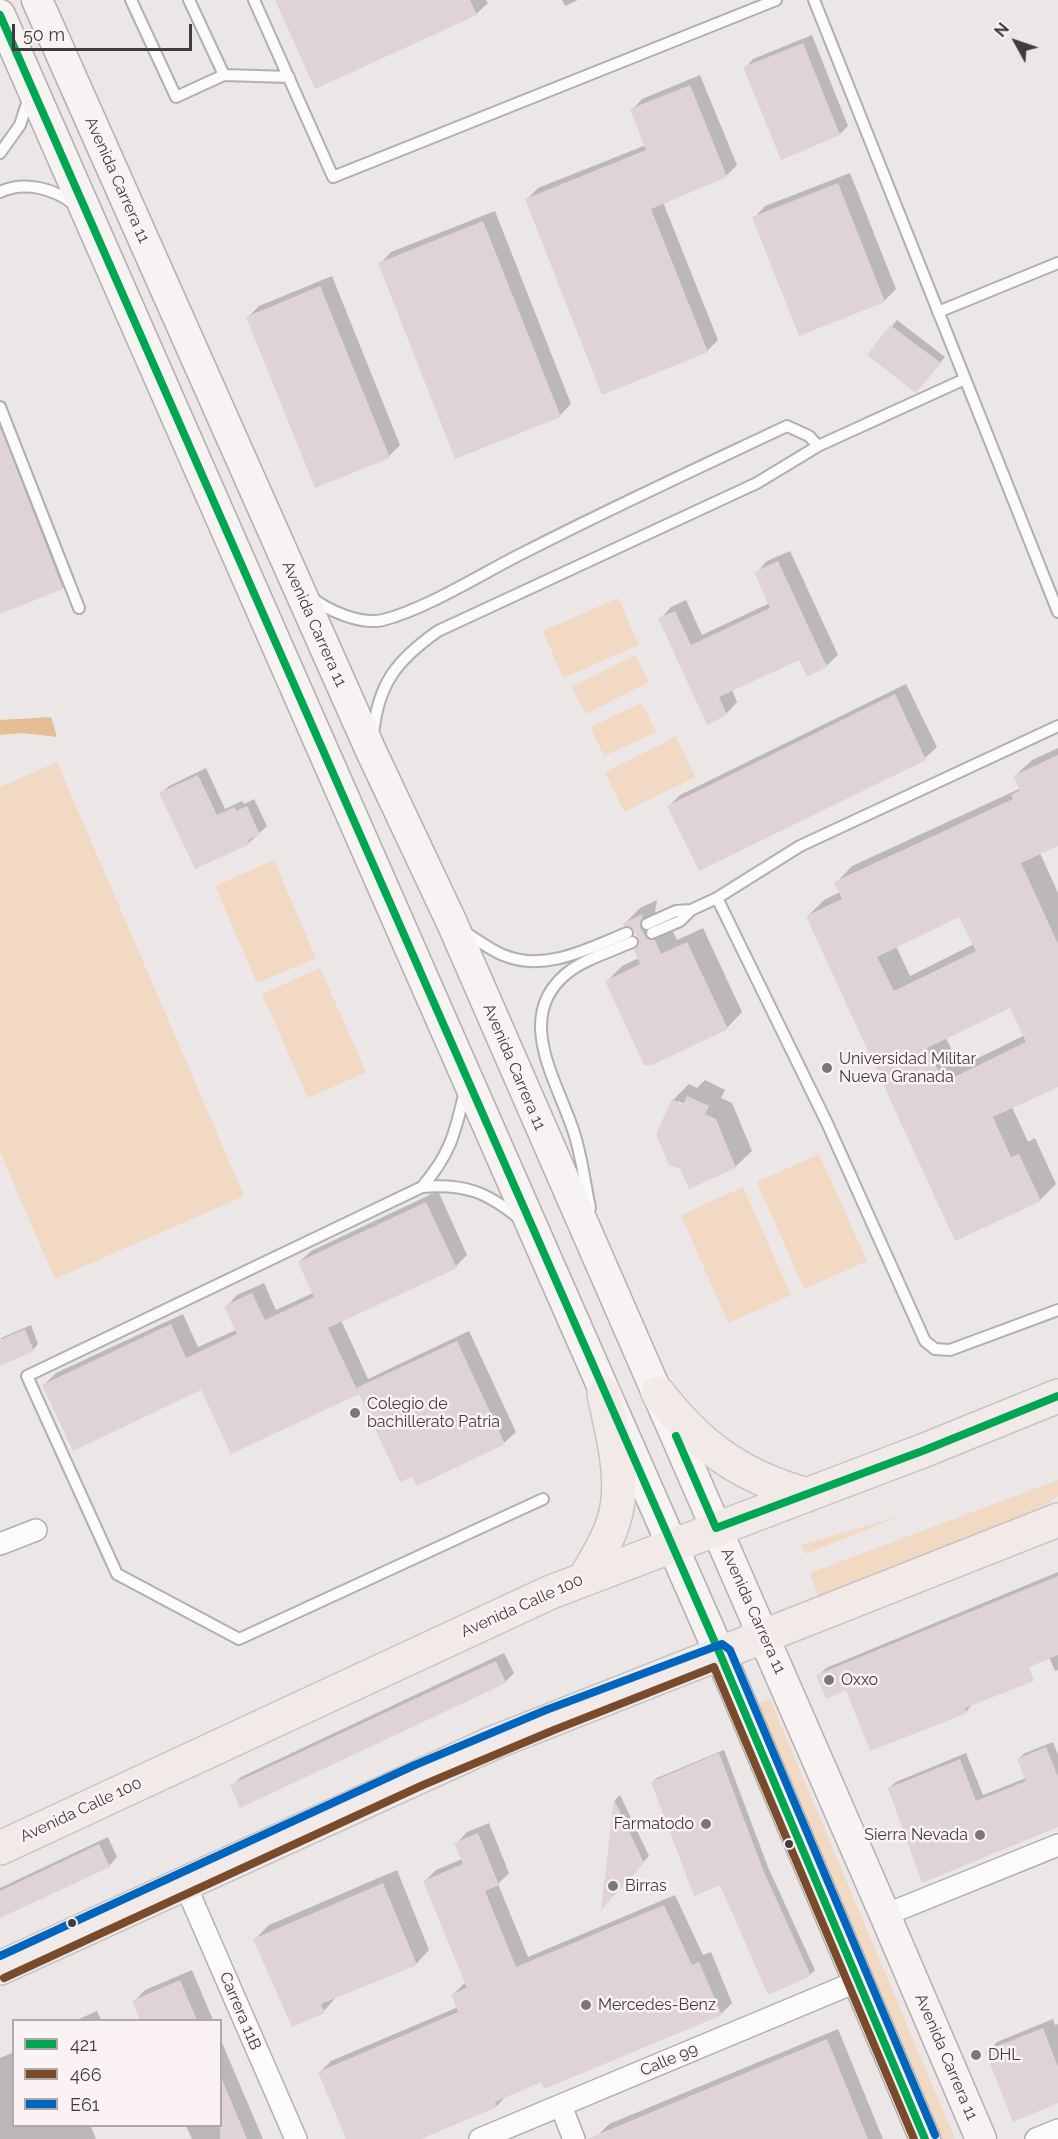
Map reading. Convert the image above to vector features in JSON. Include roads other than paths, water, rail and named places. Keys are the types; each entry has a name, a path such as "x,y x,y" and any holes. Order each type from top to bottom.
{"main road":[{"name":"Avenida Carrera 11","path":"37,0 371,751 452,924 764,1636 981,2139"},
{"path":"0,15 720,1654 925,2139"},
{"path":"658,1393 680,1422 707,1447 737,1468 759,1479 807,1495"},
{"path":"585,1578 614,1522 618,1500 612,1435 604,1394"},
{"name":"Avenida Calle 100","path":"0,1848 433,1646 585,1578 807,1495 1058,1396"},
{"path":"0,1968 184,1882 493,1743 1058,1520"}],"street":[{"path":"0,1544 36,1530"},
{"path":"885,1915 1058,1845"},
{"name":"Carrera 11B","path":"184,1882 296,2139"},
{"name":"Calle 99","path":"480,2139 858,1982"},
{"path":"561,2106 574,2139"},
{"path":"1036,2139 1058,2130"}],"lane":[{"path":"131,0 176,97 224,75 289,77"},
{"path":"189,0 224,75"},
{"path":"254,0 333,177 776,0"},
{"path":"814,0 1058,612"},
{"path":"0,153 20,125 31,88"},
{"path":"0,192 28,186 52,191 91,218"},
{"path":"938,312 1058,263"},
{"path":"371,751 375,715 387,679 399,662 438,631 758,483 818,446 965,379"},
{"path":"0,407 79,608"},
{"path":"297,585 319,603 338,612 358,619 381,621 409,611 546,541 787,426 809,436 818,446"},
{"path":"650,929 676,911 691,910 717,898 800,846 1058,726"},
{"path":"717,898 827,1123 925,1341 934,1349 950,1350 1058,1310"},
{"path":"452,924 501,955 529,962 558,959 630,938 566,974 555,985 541,1015 540,1030 543,1051 575,1136 603,1273"},
{"path":"422,1187 452,1143 467,1082"},
{"path":"531,1228 506,1208 476,1191 447,1184 422,1187 27,1376 117,1574 240,1639 543,1499"}],"place":[{"name":"Universidad Militar Nueva Granada","path":"827,1068"},
{"name":"Colegio de bachillerato Patria","path":"355,1413"},
{"name":"Oxxo","path":"829,1680"},
{"name":"Farmatodo","path":"706,1824"},
{"name":"Sierra Nevada","path":"980,1835"},
{"name":"Birras","path":"613,1886"},
{"name":"Mercedes-Benz","path":"586,2005"},
{"name":"DHL","path":"976,2055"}]}
